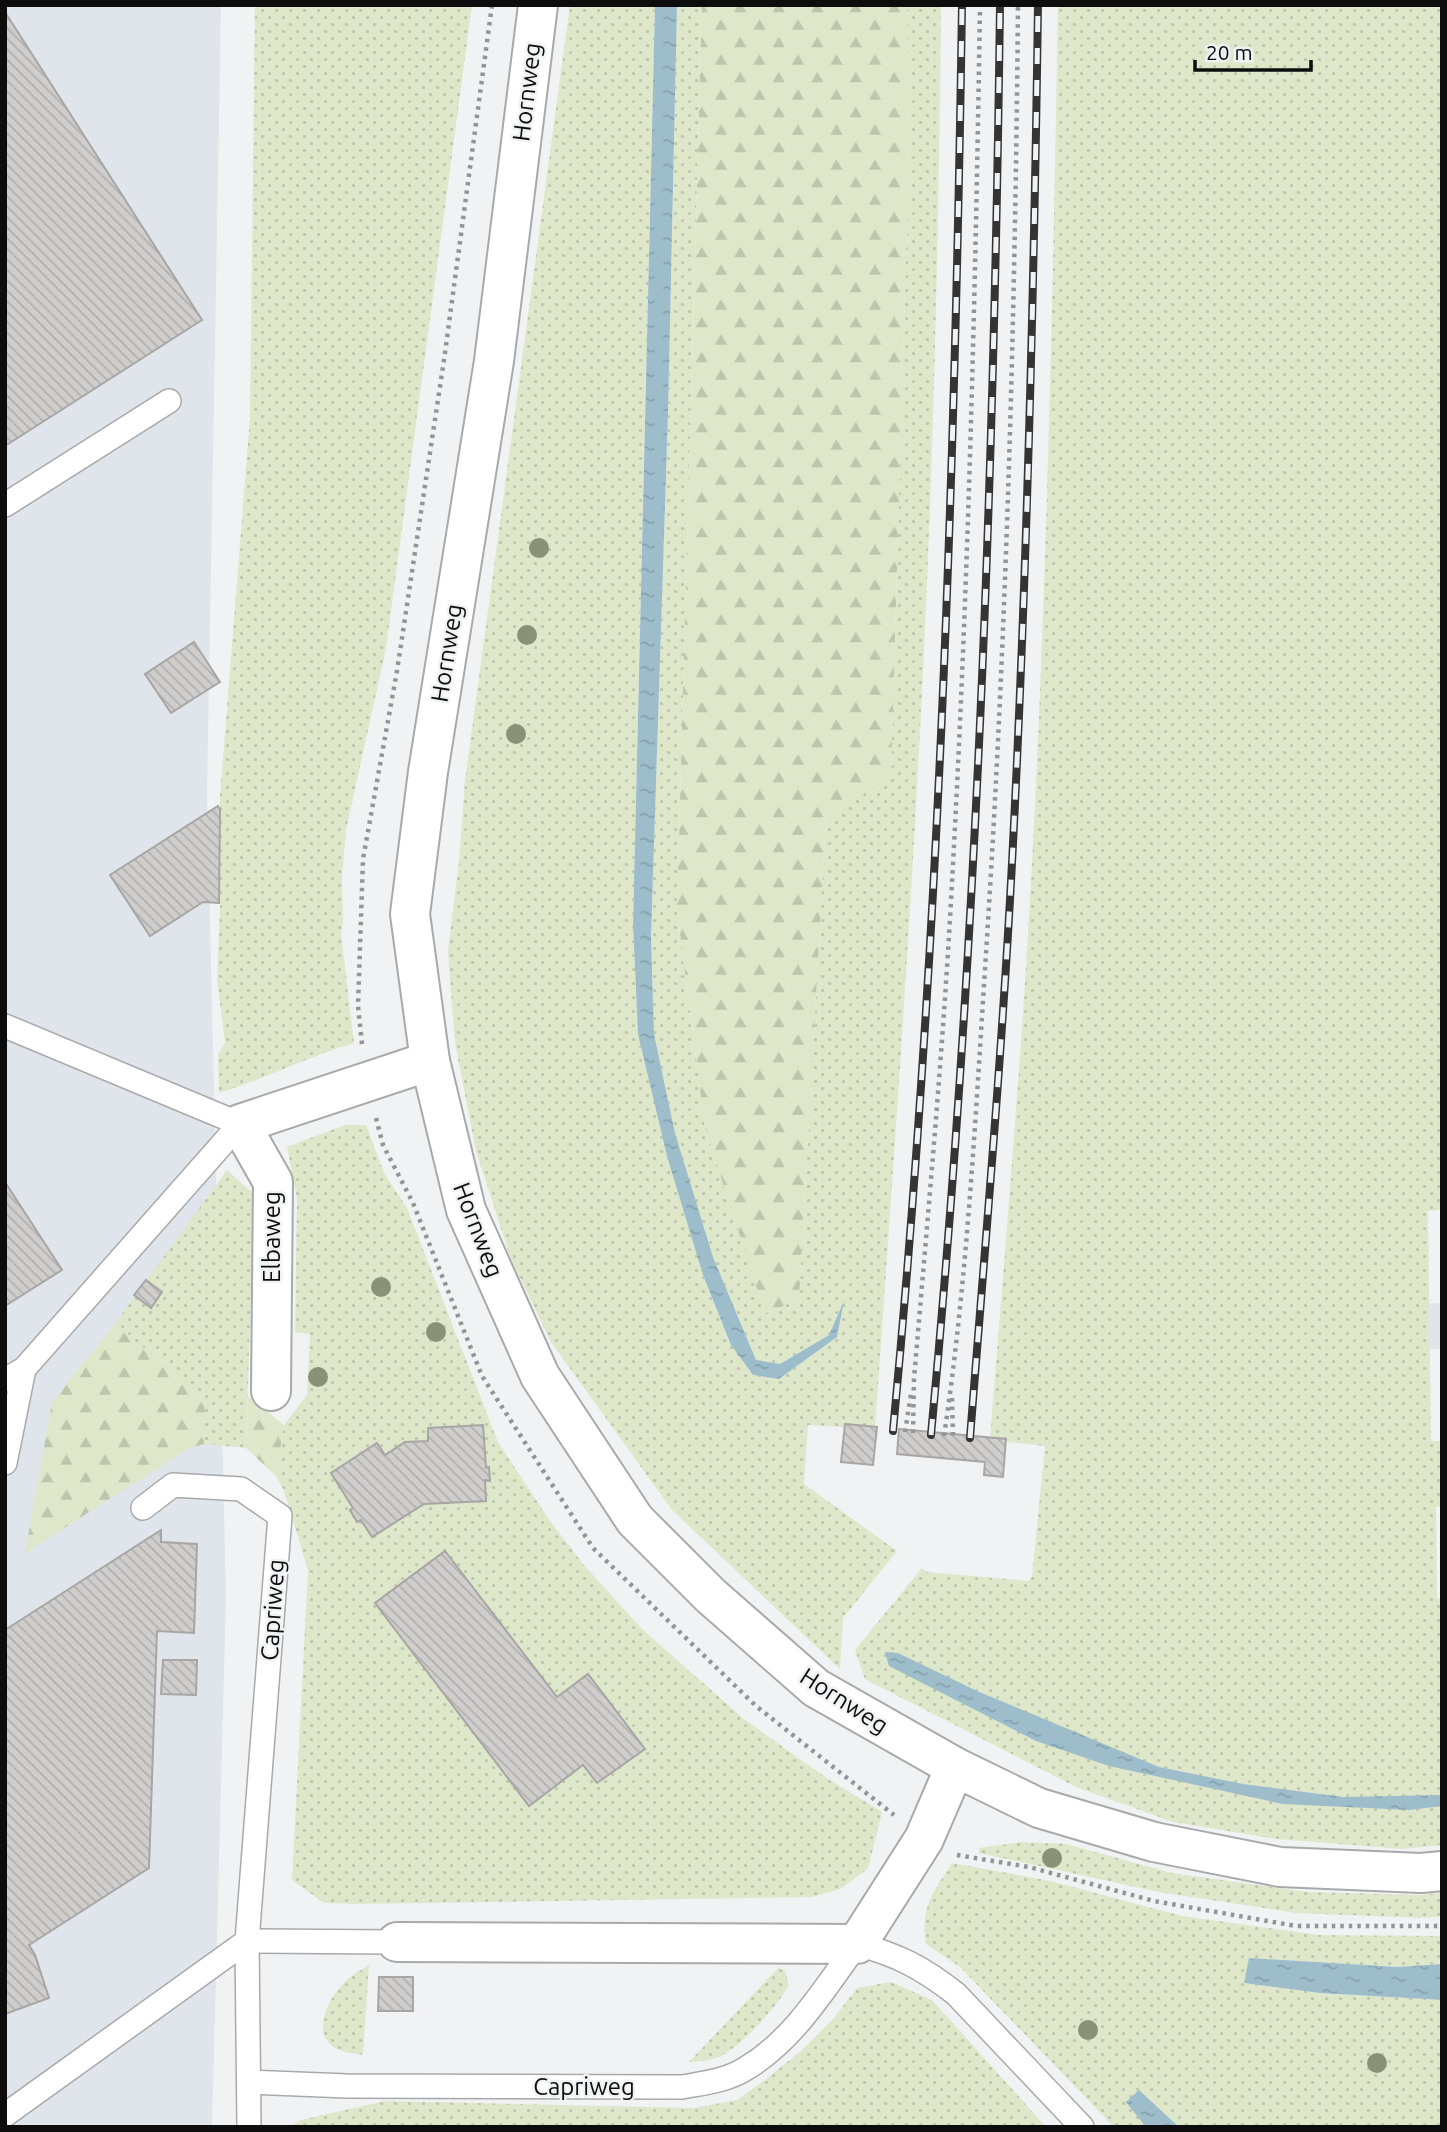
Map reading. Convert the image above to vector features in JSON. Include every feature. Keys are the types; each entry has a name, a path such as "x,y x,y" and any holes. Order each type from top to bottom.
{"street":[{"name":"Hornweg","path":"538,5 494,361 428,772 410,914 430,1061 466,1210 540,1376 635,1520 711,1595 816,1688 955,1768 1039,1808 1154,1842 1280,1867 1421,1873 1442,1871"},
{"path":"240,1124 430,1061"},
{"name":"Elbaweg","path":"240,1124 273,1182 271,1391"},
{"name":"Capriweg","path":"858,1944 924,1839 955,1768"},
{"path":"397,1942 858,1944"}],"lane":[{"path":"5,505 169,401"},
{"path":"5,1026 240,1124 15,1374 5,1463"},
{"name":"Capriweg","path":"143,1508 173,1485 241,1489 280,1516 247,1941 249,2127"},
{"path":"5,2115 247,1941 397,1942"},
{"path":"858,1944 892,1953 956,1994 1082,2127"},
{"name":"Capriweg","path":"250,2082 347,2086 682,2087 715,2081 744,2070 774,2047 799,2021 858,1944"}],"path":[{"name":"Hornweg","path":"492,5 442,374 397,671 363,859 358,1006 366,1083 383,1145 413,1203 482,1376 593,1548 756,1706 924,1839 960,1856 1029,1867 1154,1901 1296,1926 1442,1926"},
{"path":"913,1433 914,1380 947,964 963,649 975,320 980,5"},
{"path":"944,1436 952,1383 974,1139 991,877 1002,664 1014,325 1018,5"},
{"path":"905,1432 914,1380"},
{"path":"952,1383 953,1437"}],"shaded area":[{"path":"5,5 221,5 207,793 226,1596 212,2127 5,2127"},
{"path":"1442,1303 1442,1349 1429,1349 1429,1304"}],"green space":[{"path":"255,5 472,5 386,648 346,830 341,934 354,1043 219,1093 218,1054 225,1043 217,979 220,797 250,418"},
{"path":"570,5 655,5 633,925 638,1034 703,1275 731,1345 753,1375 779,1379 837,1337 843,1305 829,1335 780,1364 756,1360 713,1257 675,1133 654,1034 651,937 668,414 677,5 702,5 677,910 705,1128 766,1313 799,1299 826,819 891,775 908,187 907,5 941,5 936,328 924,650 908,942 875,1429 808,1425 804,1484 897,1551 843,1618 840,1669 672,1510 551,1342 511,1259 476,1151 455,1043 448,951 465,781"},
{"path":"702,5 907,5 908,187 891,776 826,819 799,1300 765,1313 705,1128 677,910"},
{"path":"1058,5 1442,5 1442,1210 1428,1211 1431,1441 1442,1441 1442,1507 1436,1507 1437,1598 1442,1598 1442,1845 1402,1849 1276,1839 1173,1822 1076,1787 865,1679 855,1650 922,1568 927,1572 1028,1581 1032,1577 1045,1446 990,1440 1032,864 1049,435"},
{"path":"345,1125 366,1125 384,1173 407,1208 498,1442 550,1521 584,1565 642,1629 744,1719 825,1777 882,1812 868,1869 840,1889 812,1897 355,1904 324,1903 292,1880 308,1570 284,1491 276,1476 284,1425 307,1395 310,1334 295,1332 297,1199 287,1147"},
{"path":"227,1170 254,1194 246,1448 204,1444 205,1396 114,1325"},
{"path":"114,1325 205,1396 204,1444 190,1448 25,1553 52,1402"},
{"path":"248,1396 284,1425 276,1476 246,1448"},
{"path":"1022,1842 1066,1844 1172,1873 1308,1892 1420,1895 1442,1893 1442,1916 1425,1918 1296,1913 1159,1892 979,1853 979,1848"},
{"path":"952,1863 1050,1881 1182,1916 1319,1935 1442,1936 1442,1964 1397,1967 1250,1959 1244,1983 1320,1993 1442,2000 1442,2127 1179,2127 1139,2090 1127,2102 1146,2127 1114,2127 960,1967 926,1944 927,1910 934,1892"},
{"path":"369,1965 363,2055 342,2051 331,2045 323,2031 323,2023 328,2006 337,1991 348,1979"},
{"path":"778,1968 785,1970 789,1986 743,2040 721,2056 689,2062"},
{"path":"891,1982 932,2000 1046,2127 289,2127 301,2120 385,2101 694,2108 737,2100 801,2051 834,2018 857,1988"}],"water":[{"path":"655,5 677,5 668,414 651,937 654,1034 675,1133 713,1257 756,1360 780,1364 829,1335 844,1301 837,1337 779,1379 753,1375 731,1345 703,1275 667,1156 638,1034 633,925"},
{"path":"885,1652 898,1653 977,1691 1159,1767 1243,1784 1343,1797 1442,1795 1442,1806 1409,1810 1283,1804 1109,1766 1036,1741 889,1666"},
{"path":"1249,1958 1397,1967 1442,1964 1442,2000 1320,1993 1244,1983"},
{"path":"1139,2090 1179,2127 1146,2127 1126,2102"}],"building":[{"path":"5,12 202,320 5,446"},
{"path":"194,642 220,682 171,713 145,674"},
{"path":"218,806 219,903 203,902 150,936 110,875"},
{"path":"5,1182 62,1270 5,1306"},
{"path":"146,1280 162,1292 151,1308 134,1295"},
{"path":"845,1424 877,1427 873,1465 841,1462"},
{"path":"483,1425 486,1468 489,1467 490,1481 485,1480 486,1501 424,1504 372,1537 361,1520 357,1522 350,1510 353,1508 331,1473 377,1443 385,1455 405,1442 428,1441 428,1428"},
{"path":"899,1429 1006,1439 1003,1477 984,1475 985,1462 897,1454"},
{"path":"161,1530 161,1542 197,1544 194,1633 157,1631 149,1868 29,1945 49,1998 5,2014 5,1630"},
{"path":"445,1551 557,1697 588,1674 645,1749 597,1783 583,1765 529,1806 375,1603"},
{"path":"163,1660 197,1660 196,1695 161,1694"},
{"path":"379,1977 413,1977 413,2011 378,2011"}],"railway":[{"path":"893,1431 922,1075 942,719 955,362 962,5"},
{"path":"931,1435 960,1078 980,720 993,363 1000,5"},
{"path":"970,1438 1012,863 1029,434 1038,5"}]}
